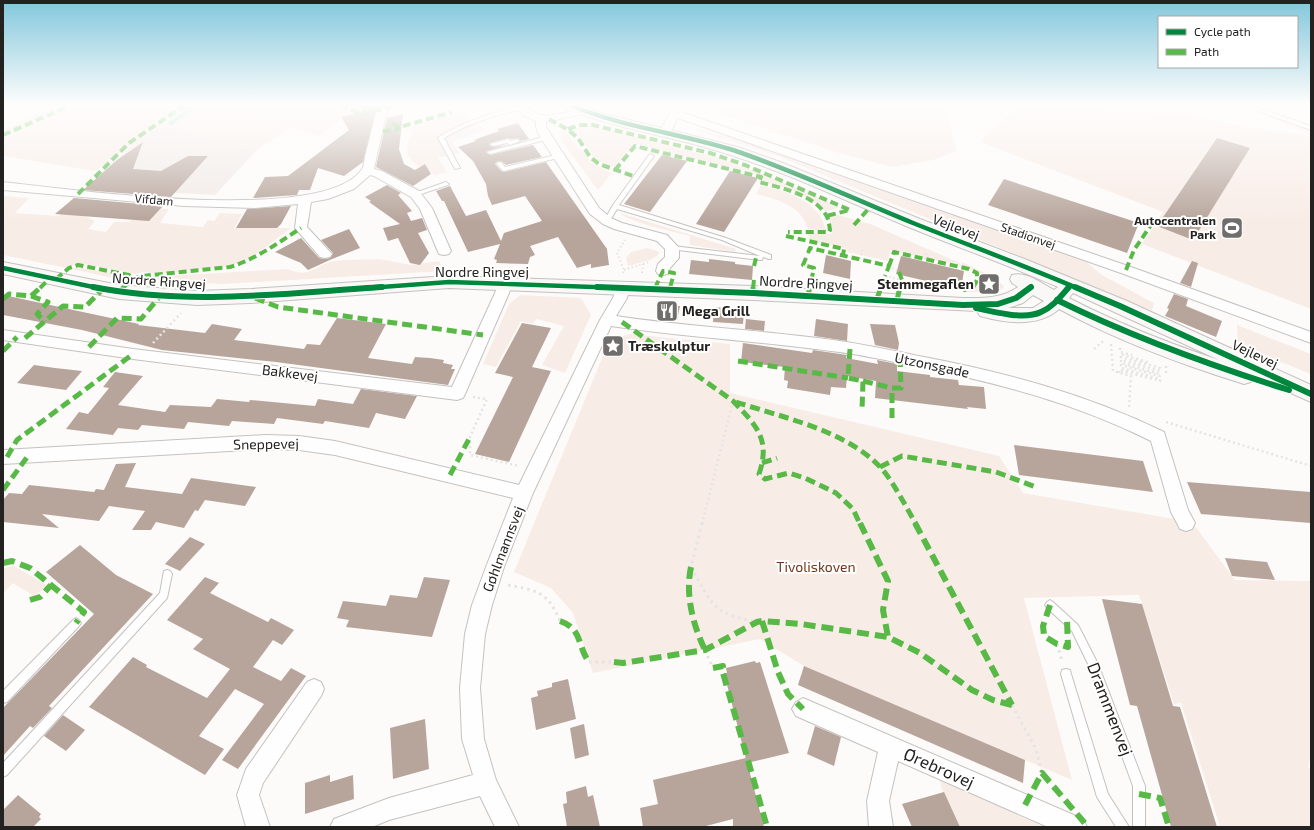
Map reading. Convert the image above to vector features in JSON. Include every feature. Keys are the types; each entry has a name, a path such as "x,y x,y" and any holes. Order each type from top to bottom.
{"main road":[{"name":"Vejlevej","path":"707,144 732,150 777,166 914,223 1021,264 1064,292 1108,324 1173,352 1236,374 1311,395"},
{"name":"Vejlevej","path":"914,223 1031,287"},
{"name":"Nordre Ringvej","path":"3,268 119,292 197,298 251,296 449,282 505,283 624,278 963,305 998,304 1016,298 1031,287"},
{"path":"1031,287 1050,288 1064,292"},
{"name":"Vejlevej","path":"1064,292 1120,306 1218,350 1311,395"},
{"name":"Nordre Ringvej","path":"963,305 992,312 1019,315 1039,314 1064,292"}],"street":[{"path":"374,144 368,170 378,173 415,194 426,208 444,251"},
{"path":"551,144 594,211 607,221 662,238 672,248 672,258 663,267 662,271"},
{"name":"Stadionvej","path":"772,144 1311,338"},
{"name":"Vifdam","path":"3,186 78,194 231,205 267,204 305,200 338,191 360,178 368,170"},
{"path":"305,200 301,228 325,254"},
{"name":"Gøhlmannsvej","path":"508,827 486,783 473,739 470,688 475,634 482,605 495,567 524,493 607,320 620,298 624,278"},
{"name":"Bakkevej","path":"3,335 141,355 457,394 502,293 505,283"},
{"name":"Utzonsgade","path":"607,320 644,326 821,344 938,365 1016,384 1068,399 1129,422 1158,438 1180,512 1186,523"},
{"name":"Sneppevej","path":"3,457 266,442 299,442 335,448 524,493"},
{"path":"258,827 248,795 254,777 314,689"},
{"name":"Ørebrovej","path":"803,709 1075,827"},
{"path":"881,827 878,801 890,746"},
{"path":"342,827 389,809 486,783"}],"lane":[{"path":"444,144 457,168"},
{"path":"490,152 519,144"},
{"path":"499,163 504,169 560,156"},
{"path":"607,221 615,206 651,156"},
{"path":"415,194 446,184"},
{"path":"615,206 724,239 769,257"},
{"path":"672,248 760,258"},
{"path":"3,771 164,595 167,574"},
{"name":"Drammenvej","path":"1050,604 1075,628 1093,664 1139,786 1139,827"},
{"path":"3,698 76,623"},
{"name":"Drammenvej","path":"1066,674 1103,797 1123,827"}],"path":[{"path":"624,278 617,253 630,228"},
{"path":"860,259 863,248"},
{"path":"806,258 808,253"},
{"path":"925,260 926,253"},
{"path":"889,266 899,272"},
{"path":"882,283 885,276 902,280"},
{"path":"141,355 197,298"},
{"path":"1094,349 1102,342 1120,346 1120,352 1153,361"},
{"path":"1111,348 1113,371 1131,376 1129,422"},
{"path":"1119,373 1119,370 1160,381 1160,379 1122,368 1121,365 1160,376 1160,374 1121,363 1121,360 1160,371 1160,368 1121,357 1121,354 1160,366 1160,363"},
{"path":"487,399 470,438 470,455 535,470"},
{"path":"733,401 691,567 716,607 730,615 757,622"},
{"path":"1159,420 1311,466"},
{"path":"508,585 538,592 546,596 554,605 560,621"},
{"path":"705,650 714,668"},
{"path":"589,662 614,662"},
{"path":"1012,705 1036,749 1042,773"}],"shaded area":[{"path":"134,144 233,144 257,150 215,195 86,188"}],"green space":[{"path":"3,144 134,144 95,171 3,156"},
{"path":"233,144 266,144 257,150"},
{"path":"408,144 453,144 460,153 438,158 447,172 436,175 422,168 411,160 407,149"},
{"path":"564,144 575,144 592,163 612,173 598,190"},
{"path":"585,144 663,144 718,158 763,174 839,206 836,209 825,211 808,198 793,191 761,181 763,176 761,175 635,144 614,167 606,165 593,156"},
{"path":"739,144 749,144 782,154 1084,260 1102,275 1154,303 1152,311 775,155"},
{"path":"811,144 955,144 957,151 933,160 892,167"},
{"name":"Autocentralen Park","path":"985,144 1311,144 1311,309 1142,244 1163,212"},
{"path":"761,185 791,194 810,205 823,221 826,231 808,229 805,221 794,209 780,201 756,194"},
{"path":"3,196 29,198 15,213 59,216 73,203 98,204 86,217 95,221 88,229 106,232 114,222 129,222 143,212 157,208 169,209 160,223 203,227 208,220 214,221 220,213 242,214 234,228 291,228 251,258 232,266 159,274 144,272 135,274 80,263 66,268 3,255"},
{"path":"620,213 736,249 735,252 690,245 690,236 631,220"},
{"path":"838,215 870,224 960,263 962,266 890,250 888,261 847,252 847,249 809,240 810,233 832,234 829,217"},
{"path":"647,248 660,252 650,260 628,266 626,258 631,252"},
{"path":"379,259 411,265 439,261 444,271 224,284 166,282 150,277 288,269 303,273 329,262"},
{"path":"962,262 993,277 1004,286 1003,289 987,292 966,292 975,287 979,273 962,266"},
{"path":"77,267 125,276 126,281 72,269"},
{"path":"520,295 581,298 591,315 565,373 542,365 564,326 536,319 533,324 521,321 496,367 483,364 509,304"},
{"path":"1237,325 1311,354 1311,374 1238,345"},
{"name":"Tivoliskoven","path":"630,334 730,344 730,393 999,456 1023,493 1192,522 1235,580 1311,581 1311,754 1308,767 1311,769 1311,827 1220,827 1181,703 1174,704 1139,595 1024,598 1072,780 804,666 760,639 593,673 573,613 551,588 514,572 607,346 617,338"},
{"path":"14,566 48,586 34,596 13,583 3,593 3,568"},
{"path":"940,780 1044,827 959,827 941,787"}],"building":[{"path":"140,144 142,144 133,169 161,171 188,156 208,156 171,197 83,190 117,160"},
{"path":"331,144 368,144 363,162 344,176 318,168 310,190 299,190 297,195 253,198 265,177 288,176"},
{"path":"381,144 400,144 399,149 404,164 415,170 425,164 431,174 413,186 376,167"},
{"path":"468,144 490,144 489,145 493,147 507,145 486,152 490,155 533,145 542,157 506,165 501,161 496,162 495,164 501,171 504,172 546,162 607,249 609,265 591,268 591,264 577,268 558,237 530,246 535,255 530,257 528,264 496,263 497,260 494,259 500,244 468,252 444,201 442,201 436,191 450,186 466,216 486,210 501,241 504,233 542,221 525,196 492,205 488,196 486,184 473,161 458,147"},
{"path":"1213,144 1236,144 1250,148 1193,240 1157,226"},
{"path":"662,155 687,161 650,212 624,204"},
{"path":"730,171 758,178 724,232 696,224"},
{"path":"1004,179 1139,223 1127,253 988,205"},
{"path":"387,185 401,193 398,195 412,211 407,213 411,221 422,218 427,230 418,233 429,253 420,265 410,263 398,238 388,241 383,228 400,224 369,202 371,201 365,197"},
{"path":"74,198 163,206 149,221 55,214"},
{"path":"291,206 281,224 277,228 236,228 247,209"},
{"path":"349,229 360,248 308,270 301,263 275,252 301,238 319,258 330,258 333,253 321,240"},
{"path":"826,255 851,261 850,279 823,273"},
{"path":"901,256 964,271 961,289 896,274"},
{"path":"709,259 753,266 752,280 689,274 691,260 709,262"},
{"path":"1192,261 1198,263 1191,287 1180,283"},
{"path":"1174,294 1188,299 1186,306 1222,321 1216,337 1165,316"},
{"path":"8,296 139,324 138,325 205,333 212,324 242,329 234,340 304,349 307,344 320,345 337,318 386,324 368,358 412,364 415,357 430,358 444,360 443,363 453,365 451,369 455,369 448,385 276,362 162,350 82,330 3,315 3,301"},
{"path":"659,304 680,306 677,320 656,318"},
{"path":"714,307 744,310 743,324 713,322"},
{"path":"746,319 765,321 764,331 745,329"},
{"path":"816,319 848,324 847,341 814,336"},
{"path":"522,323 551,328 532,367 551,371 509,462 475,454 513,377 495,373"},
{"path":"870,324 895,325 899,343 898,350 875,345"},
{"path":"743,343 812,353 813,350 847,355 846,358 878,364 877,360 897,364 897,371 958,380 959,385 984,387 986,409 967,407 968,409 875,398 876,381 847,376 846,388 831,387 830,395 787,388 788,381 784,380 785,367 741,362"},
{"path":"34,365 82,371 66,390 17,383"},
{"path":"115,372 143,376 118,405 165,412 170,405 211,407 217,399 249,402 250,400 315,406 318,399 353,404 361,389 417,396 405,419 376,413 369,428 325,421 323,424 277,418 274,424 232,421 229,426 188,422 184,429 142,425 138,430 118,428 113,435 66,429 79,412 88,414 109,388 103,387"},
{"path":"1014,445 1143,461 1153,492 1019,475"},
{"path":"136,463 125,487 182,494 191,478 256,487 245,506 205,500 198,511 195,510 184,528 156,522 151,530 132,530 145,511 109,506 99,521 42,514 59,528 3,522 3,500 9,493 22,494 29,485 94,492 96,489 104,490 116,464"},
{"path":"1187,482 1311,492 1311,523 1201,514"},
{"path":"190,537 205,544 180,571 165,564"},
{"path":"80,545 116,575 153,594 49,706 52,708 33,728 30,726 3,756 3,708 94,614 46,572"},
{"path":"1225,558 1267,562 1275,580 1232,576"},
{"path":"205,577 219,583 210,593 268,622 271,618 294,630 282,645 273,640 253,667 281,681 291,668 306,676 238,769 222,760 264,704 235,689 199,736 224,749 205,775 89,707 133,657 147,665 146,667 207,698 230,669 193,649 203,639 167,620"},
{"path":"424,577 450,580 432,637 346,627 349,620 337,618 343,601 386,606 390,595 417,598"},
{"path":"1102,599 1142,604 1173,706 1180,707 1217,827 1171,827 1137,706 1130,705"},
{"path":"755,661 756,663 760,662 789,753 747,763 724,673 727,673 726,668"},
{"path":"804,666 1025,760 1023,783 798,685"},
{"path":"568,679 576,719 536,730 531,698 538,696 537,691 552,687 552,683"},
{"path":"63,715 85,730 66,751 44,736"},
{"path":"425,719 429,769 393,779 390,728"},
{"path":"584,724 589,755 575,759 570,728"},
{"path":"815,726 841,737 834,766 807,754"},
{"path":"746,758 764,827 733,827 733,819 702,827 643,827 640,808 658,804 653,780"},
{"path":"330,775 330,782 353,775 354,799 305,814 305,783"},
{"path":"586,786 588,797 593,795 600,827 567,827 563,804 567,803 566,792"},
{"path":"944,792 960,827 912,827 902,804"},
{"path":"18,795 41,814 39,817 41,819 33,827 3,827 3,810"}],"marked path":[{"path":"78,194 128,144"},
{"path":"582,144 590,157 599,164 636,177"},
{"path":"671,144 710,153 745,165 850,210 826,216"},
{"path":"615,170 635,146 761,177 759,182 795,193 804,197 820,208 826,215 830,230 829,232 788,232"},
{"path":"854,225 872,205"},
{"path":"1126,270 1134,250 1151,225"},
{"path":"119,292 132,279 142,276 230,267 240,264 267,250 301,228"},
{"path":"786,236 844,249 843,256"},
{"path":"808,253 810,248 889,266 885,276"},
{"path":"889,266 894,252 969,269 977,273 977,280 974,286 963,290"},
{"path":"754,266 756,258"},
{"path":"806,258 803,265 814,268 812,277"},
{"path":"56,279 69,268 78,265 129,275 132,279"},
{"path":"655,288 663,271 674,273 670,289"},
{"path":"897,300 902,280 899,272"},
{"path":"3,299 9,294 31,296 50,278"},
{"path":"753,293 754,280"},
{"path":"877,299 882,283"},
{"path":"808,295 810,284"},
{"path":"25,338 63,306 85,307 103,289"},
{"path":"89,347 117,318 141,319 161,295"},
{"path":"31,296 48,302 37,314 45,322"},
{"path":"255,298 278,307 483,335"},
{"path":"622,322 733,401 747,416 756,427 763,440 764,453 759,474 765,479 789,473 805,478 836,493 853,509 888,581 883,610 888,637"},
{"path":"3,351 17,337"},
{"path":"850,349 848,378 863,381 862,410"},
{"path":"7,457 17,440 133,354"},
{"path":"892,418 892,388 901,388 900,358"},
{"path":"738,361 848,378"},
{"path":"863,381 892,388"},
{"path":"736,402 818,429 854,446 874,461 886,474 920,531 1012,705"},
{"path":"450,475 470,437"},
{"path":"3,490 28,456"},
{"path":"880,467 902,456 996,472 1036,487"},
{"path":"762,463 777,458"},
{"path":"3,563 12,561 30,568 84,612 76,623"},
{"path":"691,567 690,594 693,621 705,650"},
{"path":"30,600 40,597 51,585"},
{"path":"1050,605 1043,626 1044,636 1057,644 1068,647 1067,620"},
{"path":"560,621 568,624 576,632 582,650 589,662"},
{"path":"762,621 778,672 788,694 803,709"},
{"path":"614,662 623,663 705,650 757,622 762,621 801,624 888,637 920,653 972,690 993,700 1012,705"},
{"path":"713,668 723,666 723,673 767,827"},
{"path":"1025,805 1042,773 1088,827"},
{"path":"1139,794 1160,798 1169,827"}],"cycle path":[{"path":"707,144 732,150 777,166 914,223 1021,264 1120,306 1311,394"},
{"path":"3,268 119,292 197,298 251,296 449,282 753,293 963,305 998,304 1016,298 1031,287"},
{"path":"976,308 1008,314 1034,315 1048,308 1070,286"},
{"path":"1057,300 1142,339 1200,361 1289,390"}],"place":[{"name":"Autocentralen Park","path":"1232,228"},
{"name":"Stemmegaflen","path":"989,284"},
{"name":"Mega Grill","path":"667,311"},
{"name":"Træskulptur","path":"613,346"}]}
